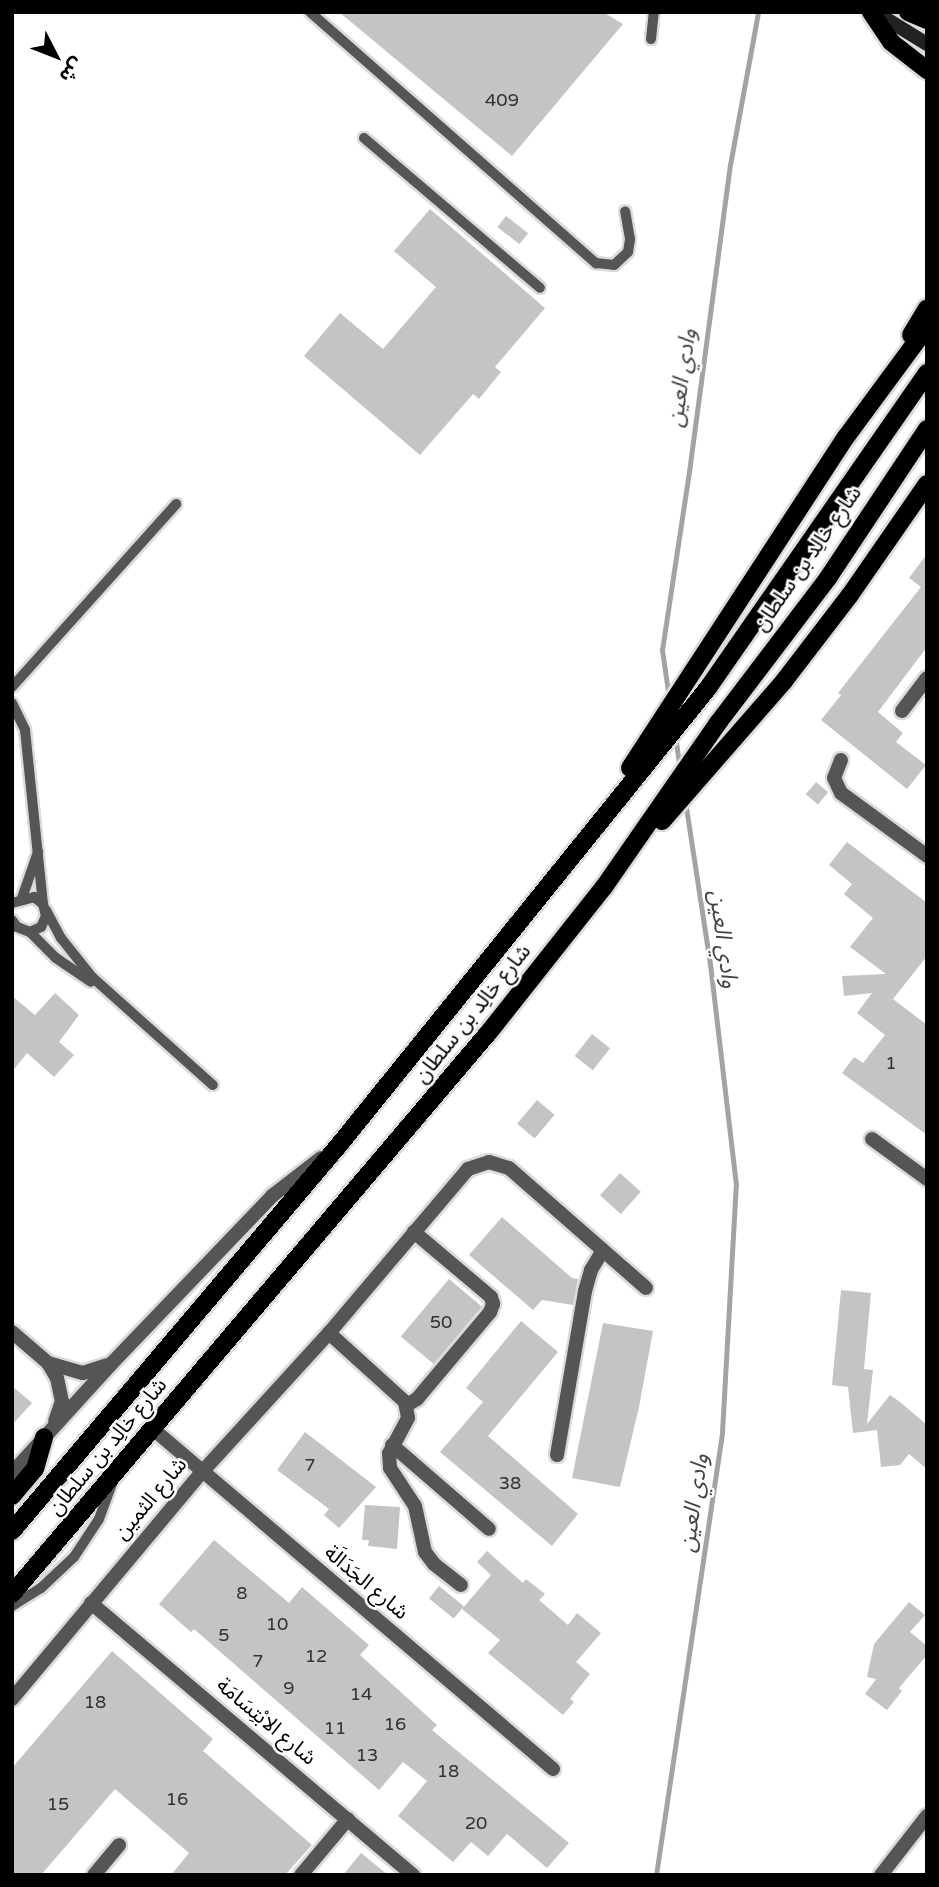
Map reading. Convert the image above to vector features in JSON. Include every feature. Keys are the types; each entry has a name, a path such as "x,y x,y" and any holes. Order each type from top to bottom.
{"main road":[{"path":"873,12 927,44"},
{"path":"873,12 891,42 927,70"},
{"path":"908,12 927,19"},
{"path":"570,858 890,374 927,308"},
{"path":"890,374 927,327"},
{"name":"شارع خالِد بن سلطان","path":"12,1531 339,1145 708,688 927,373"},
{"name":"شارع خالِد بن سلطان","path":"12,1594 480,1043 604,887 718,723 828,578 927,429"},
{"path":"604,887 784,681 850,595 927,484"},
{"path":"12,1496 35,1468 47,1433"}],"street":[{"path":"902,711 927,678"},
{"path":"841,760 834,778 841,793 927,856"},
{"path":"872,1139 927,1179"},
{"path":"12,1473 111,1363 272,1196 339,1145"},
{"name":"شارع الثمين","path":"12,1699 202,1472 329,1333 468,1169 489,1162 509,1168 646,1288"},
{"path":"407,1405 417,1399 490,1312 493,1304 491,1297 414,1232"},
{"path":"557,1455 585,1292 591,1270 603,1250"},
{"path":"12,1332 48,1363 62,1389 60,1413 47,1433"},
{"path":"329,1333 407,1405 407,1424 392,1445 390,1468 415,1506 425,1552 461,1585"},
{"path":"48,1363 83,1373 98,1370 111,1363"},
{"name":"شارع الجَدَالَة","path":"153,1429 553,1769"},
{"path":"392,1445 489,1529"},
{"name":"شارع الابْتِسَامَة","path":"91,1603 412,1875"},
{"path":"881,1875 927,1816"},
{"path":"301,1875 348,1819"},
{"path":"94,1875 120,1845"}],"lane":[{"path":"310,12 596,263 614,265 628,252 630,239 625,211"},
{"path":"651,39 654,12"},
{"path":"364,138 540,288"},
{"path":"12,687 176,504"},
{"path":"12,703 25,730 45,907 41,927 21,931"},
{"path":"16,903 38,852"},
{"path":"16,903 34,897 45,907 71,952 103,988 213,1085"},
{"path":"12,920 21,931 63,964 103,988"},
{"path":"12,1606 41,1588 74,1557 99,1519 115,1473"}],"building":[{"path":"339,12 603,12 623,24 512,156"},
{"path":"430,209 545,308 495,367 501,372 479,399 473,394 420,455 304,356 340,313 383,349 436,287 394,251"},
{"path":"506,216 528,233 519,244 497,227"},
{"path":"927,554 927,647 878,712 903,733 896,742 926,765 907,789 821,720 841,695 838,693 921,587 909,578"},
{"path":"816,782 828,792 818,805 806,794"},
{"path":"847,842 927,903 927,956 893,999 927,1025 927,1135 842,1073 854,1057 863,1063 885,1035 857,1013 872,993 844,996 842,976 886,974 850,947 873,918 844,894 852,884 829,865"},
{"path":"55,993 79,1015 59,1042 74,1055 54,1077 27,1053 12,1072 12,996 35,1015"},
{"path":"592,1034 610,1048 593,1070 575,1056"},
{"path":"537,1100 555,1115 535,1139 517,1124"},
{"path":"620,1173 641,1192 621,1214 600,1195"},
{"path":"502,1217 572,1278 578,1279 573,1305 542,1300 533,1310 469,1255"},
{"path":"449,1279 482,1307 434,1364 401,1336"},
{"path":"841,1290 871,1293 864,1369 873,1370 867,1424 890,1395 900,1402 927,1425 927,1469 909,1454 900,1465 881,1467 877,1430 853,1433 848,1387 832,1385"},
{"path":"521,1321 558,1352 488,1436 578,1514 552,1546 440,1452 483,1402 466,1388"},
{"path":"603,1323 653,1331 620,1487 572,1478"},
{"path":"12,1386 32,1403 12,1425"},
{"path":"305,1432 376,1487 339,1528 324,1515 329,1509 277,1470"},
{"path":"365,1505 400,1507 397,1549 368,1546 369,1540 362,1540"},
{"path":"214,1540 289,1603 302,1587 369,1645 360,1655 437,1725 432,1730 569,1843 547,1868 507,1834 488,1856 471,1842 453,1862 398,1816 427,1781 403,1762 379,1790 194,1629 191,1632 159,1604"},
{"path":"487,1551 523,1583 526,1579 545,1594 539,1600 568,1625 577,1613 601,1633 576,1662 590,1674 570,1699 574,1702 563,1715 488,1653 500,1640 462,1609 491,1575 477,1562"},
{"path":"439,1586 464,1606 454,1619 429,1598"},
{"path":"909,1602 925,1615 910,1632 927,1646 927,1655 899,1688 902,1691 887,1710 865,1694 876,1679 867,1677 874,1644"},
{"path":"112,1651 213,1739 203,1751 312,1845 285,1875 171,1875 189,1853 115,1789 41,1875 12,1875 12,1768"},
{"path":"361,1853 388,1875 343,1875"}],"waterway":[{"name":"وادي العين","path":"669,698 662,650 730,165 758,12"},
{"name":"وادي العين","path":"675,735 680,770"},
{"name":"وادي العين","path":"656,1875 722,1432 736,1185 710,964 685,801"}]}
